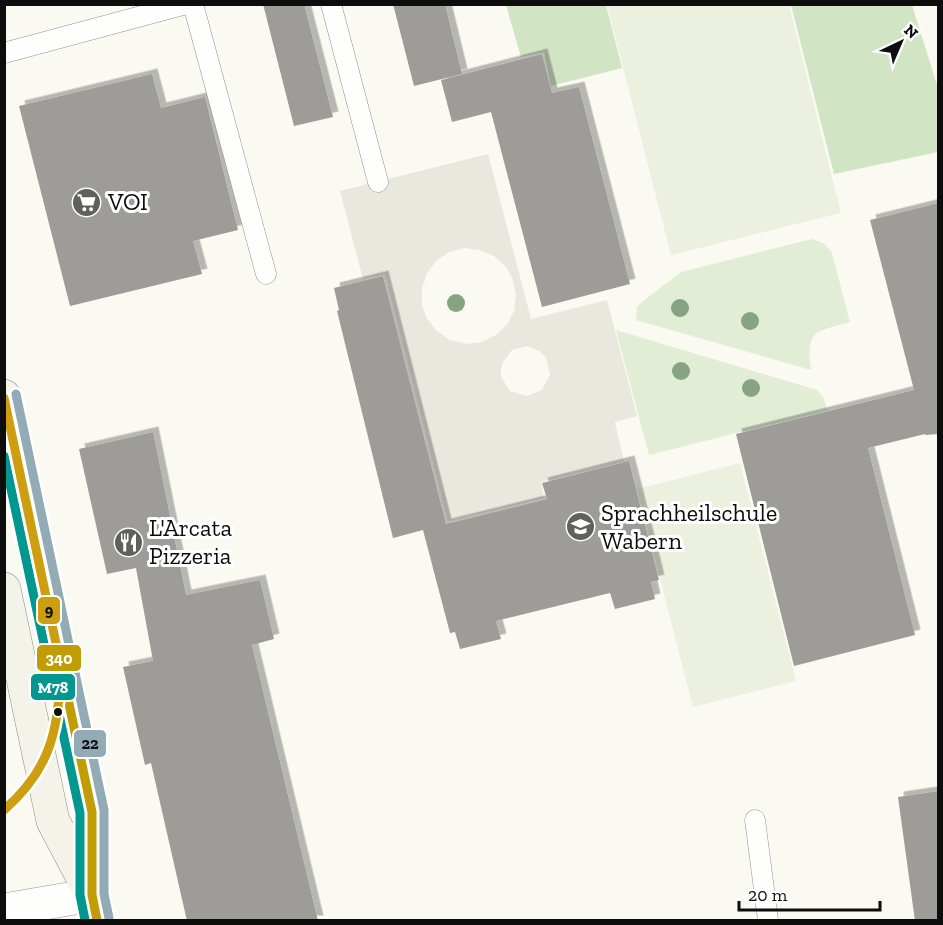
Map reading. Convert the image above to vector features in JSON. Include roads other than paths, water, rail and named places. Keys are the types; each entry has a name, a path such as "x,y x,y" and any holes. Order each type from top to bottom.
{"main road":[{"path":"4,396 92,812 95,908"},
{"path":"4,589 53,821 95,908"}],"street":[{"path":"4,910 95,908"}],"lane":[{"path":"4,53 186,4"},
{"path":"193,4 266,274"},
{"path":"331,4 378,182"},
{"path":"755,820 768,921"}],"place":[{"name":"VOI","path":"87,202"},
{"name":"Sprachheilschule Wabern","path":"580,527"},
{"name":"L'Arcata Pizzeria","path":"128,542"}]}
